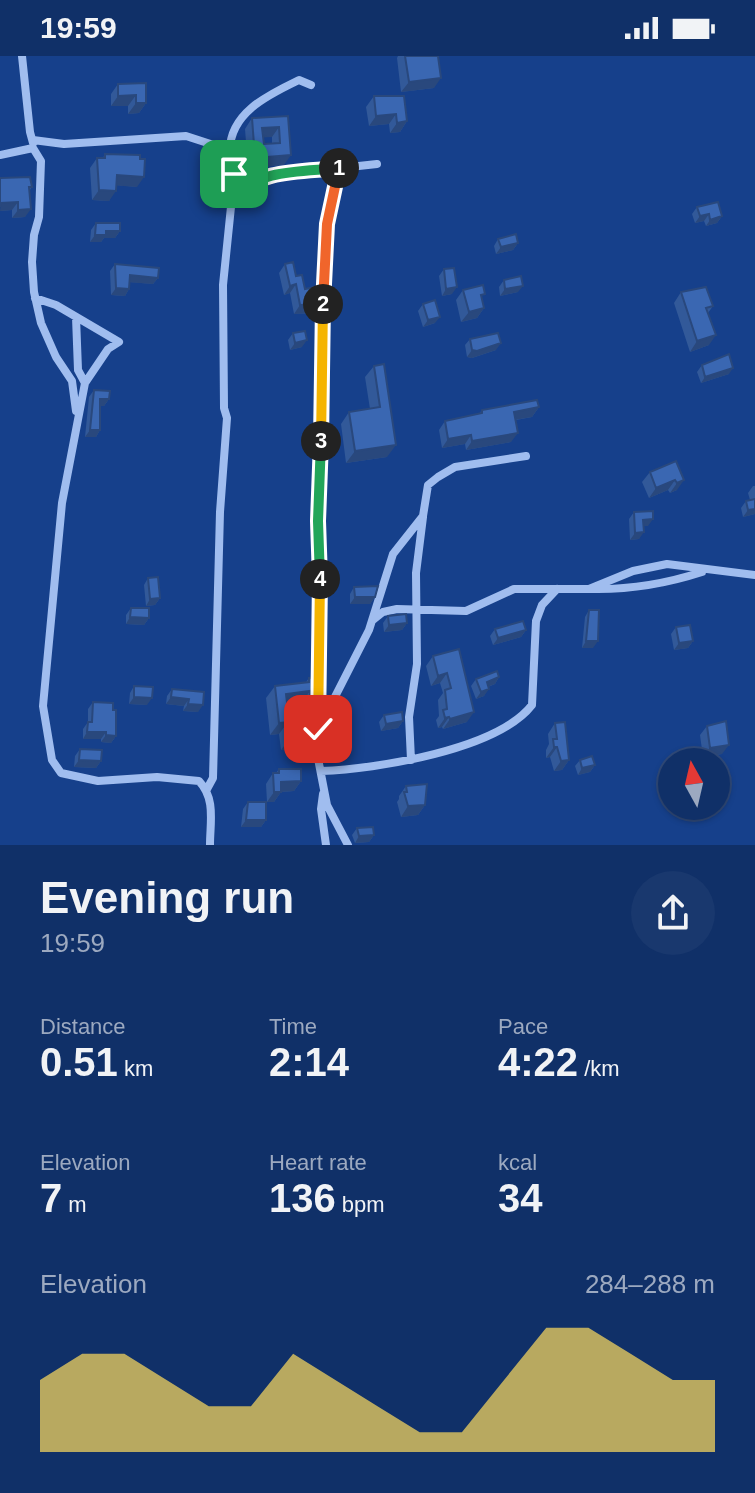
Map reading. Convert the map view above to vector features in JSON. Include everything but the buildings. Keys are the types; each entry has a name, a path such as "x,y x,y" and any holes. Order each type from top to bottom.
{"street":[{"path":"22,56 30,132 41,161 39,217 32,262 35,298 46,335 72,381 77,416"},
{"path":"207,789 213,778 220,512 227,418 224,408 223,285 234,174 229,150 237,123 250,108 299,80 311,85"},
{"path":"0,155 33,144 186,136 229,150"},
{"path":"232,197 253,180 267,176 377,164"},
{"path":"318,729 318,521 322,460 320,410 324,253 339,168"},
{"path":"35,298 56,305 119,342 108,349 85,383 62,503 43,706 52,760 61,773 98,781 186,778 199,781 207,789 211,802 210,845"},
{"path":"76,317 78,370 85,383"},
{"path":"411,760 409,717 417,664 416,573 428,485 455,467 526,456"},
{"path":"348,845 327,805 314,738 373,620 393,554 423,516"},
{"path":"589,589 620,576 667,564 755,575"},
{"path":"373,620 383,612 397,609 466,611 514,589 639,588 707,570"},
{"path":"321,771 437,755 468,744 524,715 532,705 536,621 542,605 557,589"},
{"path":"324,787 321,809 326,845"}],"route":[{"path":"234,174 232,197 253,180 267,176 339,168 324,253 320,410 322,460 318,521 318,729"}]}
